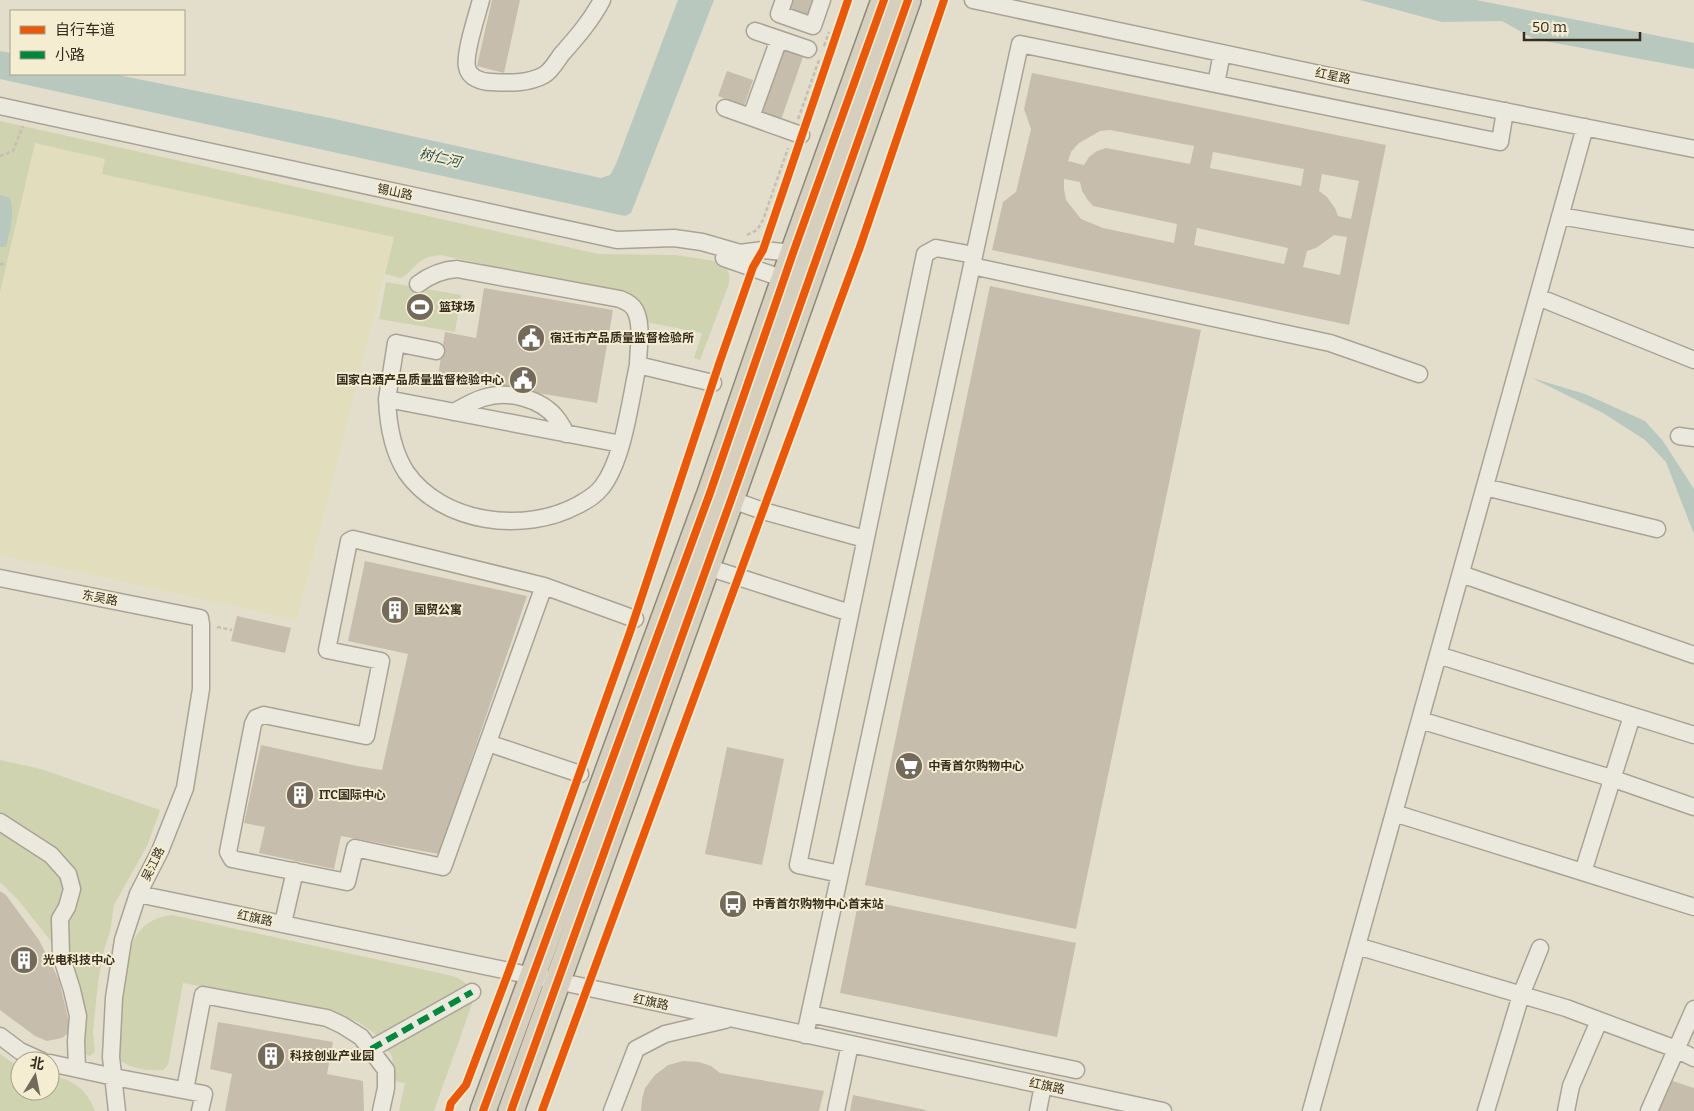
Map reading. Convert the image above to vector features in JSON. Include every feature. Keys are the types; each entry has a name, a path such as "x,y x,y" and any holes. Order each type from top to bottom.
{"highway":[{"path":"511,1111 707,567 720,497 784,279 884,0"},
{"path":"483,1111 531,976 720,497 908,0"}],"street":[{"path":"480,0 467,68 471,75 478,80 501,83 534,79 546,74 589,21 602,0"},
{"path":"784,0 779,14 813,26 822,0"},
{"name":"红星路","path":"973,0 1222,53 1694,149"},
{"path":"755,31 821,53"},
{"path":"751,117 779,39"},
{"path":"806,1034 1020,44 1500,142 1505,111"},
{"path":"1216,84 1222,53"},
{"name":"锡山路","path":"0,106 617,240 674,238 702,242 740,253 763,250 793,253"},
{"path":"726,108 797,133"},
{"name":"锡山路","path":"0,115 615,249 667,247 699,250 784,279"},
{"path":"1311,1111 1585,127"},
{"path":"1560,216 1694,239"},
{"path":"840,874 798,865 924,254 936,248 973,260 1330,343 1419,374"},
{"path":"418,284 444,270 457,269 620,299 629,303 635,310 639,324 638,365 621,444 606,481 592,497 566,512 545,518 514,522 487,520 458,511 432,497 418,486 406,471 391,437 387,400 396,343 436,351"},
{"path":"1538,297 1694,360"},
{"path":"638,365 713,383"},
{"path":"454,412 483,398 512,396 539,403 558,419 566,434"},
{"path":"387,400 621,444"},
{"path":"1485,487 1657,529"},
{"path":"720,497 865,539"},
{"path":"544,586 443,867 355,848 347,882 232,858 228,852 252,724 256,718 264,715 366,736 381,661 327,650 349,541 353,539 544,586 635,619"},
{"path":"707,567 850,613"},
{"path":"1461,574 1694,655"},
{"name":"东吴路","path":"0,578 200,618"},
{"name":"吴江路","path":"117,1111 110,1057 114,998 123,940 138,894 160,851 185,788 201,689 200,618"},
{"path":"1438,656 1694,735"},
{"path":"1583,872 1632,716"},
{"path":"1420,720 1611,778 1694,807"},
{"path":"488,743 580,774"},
{"path":"1394,813 1694,907"},
{"path":"0,822 51,855 68,874 72,889 68,907 60,919 61,955 78,1016 76,1041 77,1068"},
{"path":"283,923 294,871"},
{"name":"红旗路","path":"138,894 557,981 1163,1111"},
{"path":"1357,946 1566,1008 1676,1049 1694,1058"},
{"path":"1486,1111 1521,995 1540,948"},
{"path":"371,1049 472,992"},
{"path":"185,1090 203,995 327,1018 361,1037 386,1070 386,1088 382,1111"},
{"path":"1649,1111 1694,1009"},
{"path":"810,1014 1076,1070"},
{"path":"612,1111 636,1049 665,1034 730,1018"},
{"path":"1566,1111 1571,1086 1599,1021"},
{"path":"0,1036 20,1051"},
{"path":"836,1111 850,1044"},
{"path":"60,1065 204,1094 200,1111"},
{"path":"1038,1111 1043,1085"}],"path":[{"path":"821,53 839,26"},
{"path":"789,170 797,133 830,28"},
{"path":"0,156 13,151 25,120"},
{"path":"741,237 757,230 763,220 797,133"}],"shaded area":[{"path":"35,143 105,159 102,174 394,237 297,620 0,555 0,292"}],"green space":[{"path":"0,121 599,254 676,255 721,262 728,272 729,284 700,360 694,358 702,333 646,322 641,304 624,295 441,255 428,257 419,262 401,278 385,274 394,237 102,174 105,159 35,143 0,292"},
{"name":"篮球场","path":"386,282 461,295 455,332 379,319"},
{"path":"0,760 41,769 160,810 147,846 114,905 110,932 104,950 98,982 93,1031 95,1052 90,1056 83,1054 74,970 19,901 0,882"},
{"path":"172,915 453,976 465,982 470,988 473,1001 434,1111 399,1111 405,1083 394,1081 392,1056 374,1033 360,1023 328,1010 183,983 168,1065 163,1070 152,1070 140,1069 123,1062 119,1059 124,980 132,943 147,924 158,918"},
{"path":"0,1054 10,1061 10,1101 60,1101 60,1078 78,1086 88,1097 95,1111 0,1111"}],"water":[{"name":"树仁河","path":"678,0 714,0 631,213 625,216 0,79 0,51 10,53 10,75 118,75 330,118 601,178 610,175 616,164"},
{"path":"1360,0 1476,0 1694,43 1694,69 1534,39 1502,21 1442,22"},
{"path":"0,195 10,198 12,210 6,247 0,247"},
{"path":"1532,378 1585,394 1645,421 1663,441 1694,489 1694,534 1666,462 1645,440 1603,413"}],"building":[{"path":"492,0 520,0 504,73 477,66"},
{"path":"790,0 817,0 809,20 785,12"},
{"path":"784,47 804,54 781,120 761,112"},
{"path":"727,71 753,80 744,106 718,96"},
{"path":"1032,73 1386,145 1349,325 992,250 1003,202 1016,192 1031,129 1024,109","holes":["1110,130 1194,146 1190,164 1106,148 1097,151 1089,157 1084,165 1068,161 1071,152 1079,143 1100,131","1213,152 1304,169 1301,186 1210,168","1322,174 1359,181 1351,219 1338,216 1327,197 1319,191","1064,179 1080,182 1082,191 1093,206 1177,224 1174,243 1103,228 1081,219 1066,200","1197,228 1288,248 1284,264 1194,245","1334,235 1347,237 1340,275 1303,267 1307,251 1316,248"]},
{"path":"990,286 1201,330 1076,929 865,885"},
{"path":"484,288 613,310 597,403 438,376 445,332 476,338"},
{"path":"365,561 527,596 439,854 341,836 334,869 259,853 265,827 244,823 261,745 382,770 408,654 348,641"},
{"path":"237,616 291,628 285,653 231,641"},
{"path":"727,747 784,759 762,865 705,854"},
{"name":"光电科技中心","path":"0,891 6,895 39,940 59,980 71,1031 62,1038 47,1041 35,1036 0,1010"},
{"path":"859,899 1076,943 1057,1037 840,993"},
{"name":"科技创业产业园","path":"218,1022 333,1042 327,1074 363,1081 364,1111 225,1111 232,1074 210,1069"},
{"path":"683,1061 699,1062 711,1066 720,1073 824,1091 819,1111 641,1111 645,1088 655,1075 668,1065"},
{"path":"1667,1079 1694,1088 1694,1111 1656,1111"},
{"path":"853,1095 926,1110 850,1111"}],"marked path":[{"path":"371,1049 472,992"}],"cycle path":[{"path":"449,1111 451,1103 466,1085 509,971 630,632 720,361 753,267 763,250 848,0"},
{"path":"483,1111 710,493 793,253 884,0"},
{"path":"511,1111 731,500 908,0"},
{"path":"542,1111 860,247 944,0"}],"place":[{"name":"篮球场","path":"420,307"},
{"name":"宿迁市产品质量监督检验所","path":"531,338"},
{"name":"国家白酒产品质量监督检验中心","path":"523,380"},
{"name":"国贸公寓","path":"395,610"},
{"name":"中青首尔购物中心","path":"909,766"},
{"name":"ITC国际中心","path":"300,795"},
{"name":"中青首尔购物中心首末站","path":"733,904"},
{"name":"光电科技中心","path":"24,960"},
{"name":"科技创业产业园","path":"271,1056"}]}
